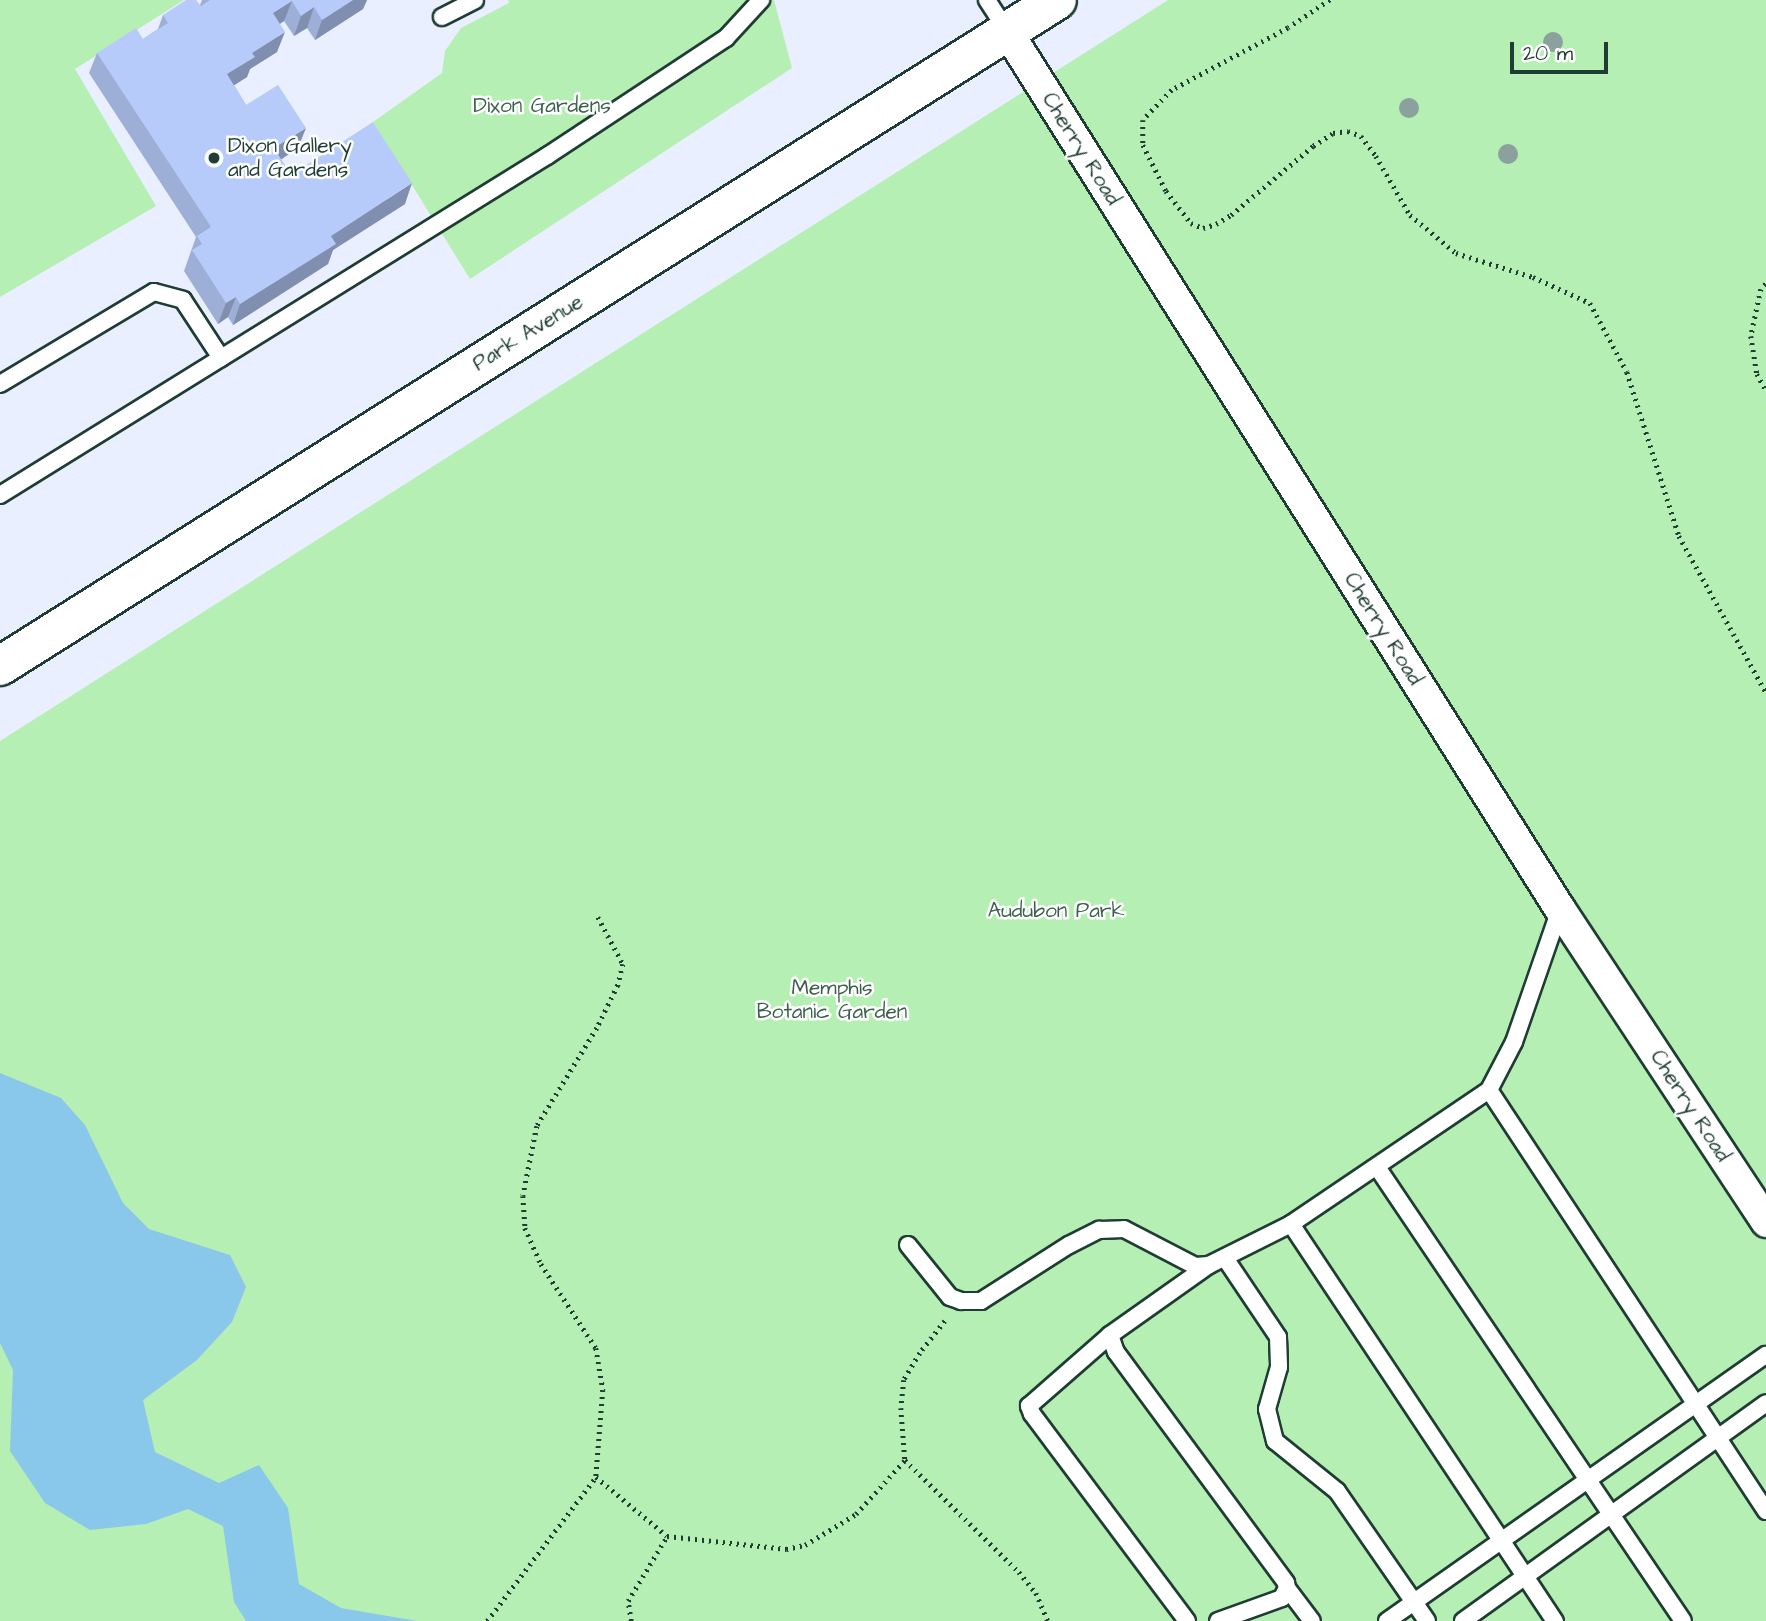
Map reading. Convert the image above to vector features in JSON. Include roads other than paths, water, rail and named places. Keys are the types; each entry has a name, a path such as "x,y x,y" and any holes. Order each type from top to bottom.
{"main road":[{"name":"Park Avenue","path":"0,666 997,16 1057,0"}],"street":[{"name":"Cherry Road","path":"997,16 1560,909 1766,1222"}],"lane":[{"path":"442,17 475,0"},
{"path":"0,495 547,156 726,38 761,0"},
{"path":"0,384 154,292 183,300 221,358"},
{"path":"1187,1621 1029,1406 1110,1335 1209,1265 1291,1224 1489,1090 1514,1042 1560,909"},
{"path":"1489,1090 1766,1511"},
{"path":"1377,1167 1683,1621"},
{"path":"1291,1224 1555,1621"},
{"path":"908,1245 950,1297 961,1301 981,1301 1069,1245 1098,1230 1124,1229 1195,1266 1209,1265"},
{"path":"1225,1258 1278,1337 1279,1367 1267,1409 1275,1441 1337,1491 1427,1621"},
{"path":"1110,1335 1116,1352 1312,1621"},
{"path":"1387,1621 1766,1354"},
{"path":"1463,1621 1766,1403"},
{"path":"1218,1621 1282,1598 1287,1588"}],"water":[{"path":"0,1073 61,1098 85,1125 123,1203 149,1229 230,1255 246,1287 232,1322 197,1360 143,1400 155,1452 219,1483 259,1465 288,1508 299,1584 341,1608 417,1621 246,1621 234,1602 223,1526 188,1509 146,1524 90,1530 45,1503 10,1451 13,1370 0,1343"}],"place":[{"name":"Dixon Gallery and Gardens","path":"214,158"}],"park label":[{"name":"Dixon Gardens","path":"542,106"},
{"name":"Audubon Park","path":"1056,911"},
{"name":"Memphis Botanic Garden","path":"832,1000"}]}
